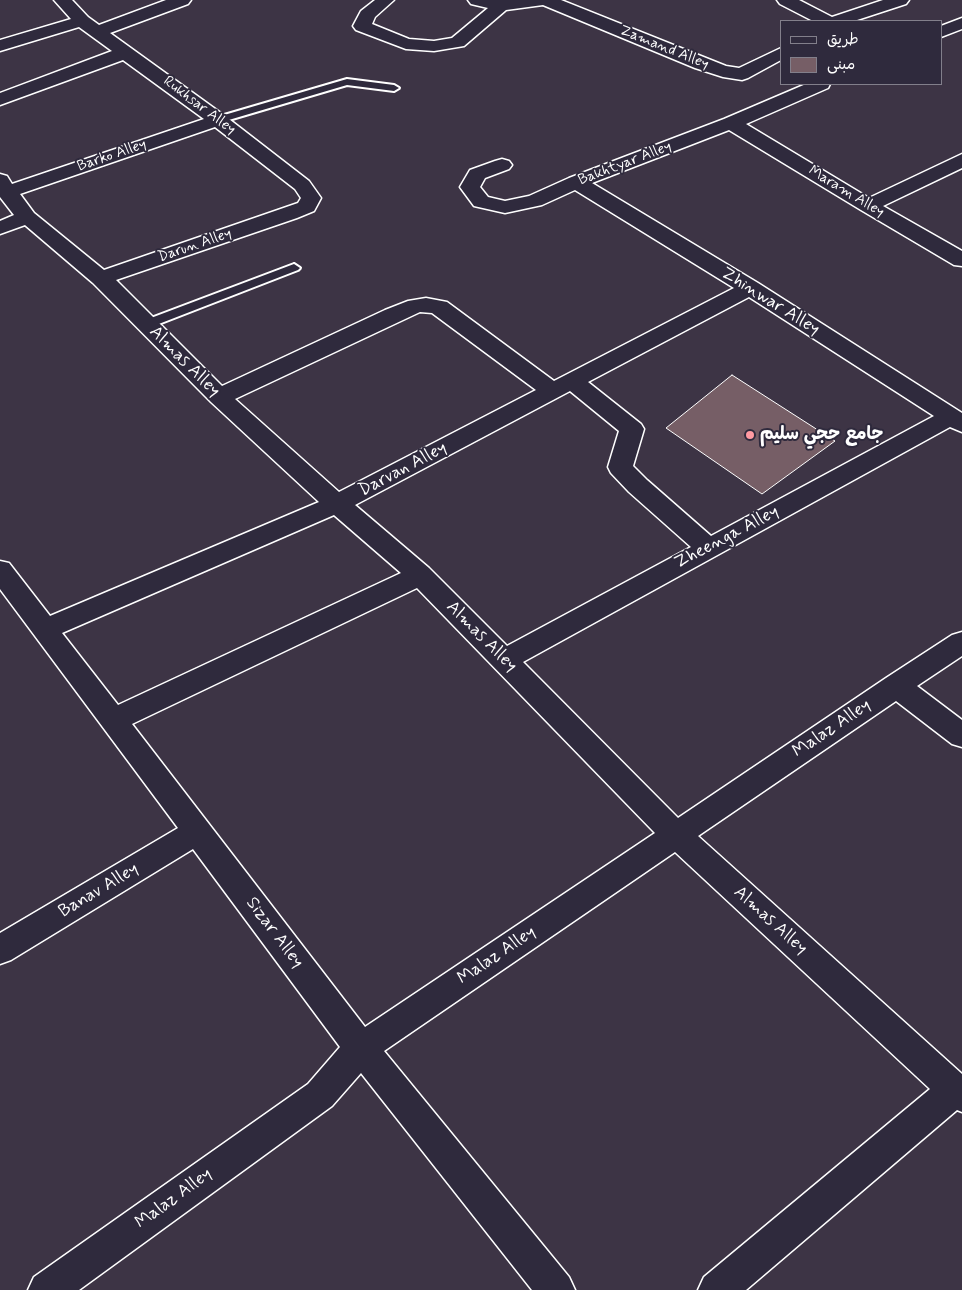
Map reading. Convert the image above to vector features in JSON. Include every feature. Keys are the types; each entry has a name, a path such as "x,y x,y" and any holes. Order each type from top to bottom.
{"street":[{"name":"Rukhsar Alley","path":"63,0 90,26 218,120 302,185 311,198 307,207 290,214"},
{"path":"0,46 90,26 182,0"},
{"path":"385,0 367,15 362,26 406,44 434,46 458,42 502,6"},
{"path":"477,0 502,6 542,0"},
{"name":"Zamand Alley","path":"546,0 701,64 723,71 742,74 780,55"},
{"path":"786,0 824,20"},
{"path":"840,20 900,0"},
{"path":"942,32 962,23"},
{"path":"0,99 127,52"},
{"name":"Bakhtyar Alley","path":"502,165 477,174 470,187 481,202 505,207 535,201 576,182 731,123 819,85"},
{"name":"Barko Alley","path":"3,186 218,120"},
{"name":"Maram Alley","path":"731,123 868,206 962,260"},
{"path":"868,206 962,160"},
{"name":"Zhinwar Alley","path":"576,182 750,288 957,420"},
{"name":"Almas Alley","path":"3,186 27,217 101,278 219,397 337,504 420,575 676,835 958,1093"},
{"name":"Darun Alley","path":"101,278 290,214"},
{"path":"0,228 27,217"},
{"name":"Darvan Alley","path":"45,629 337,504 750,288"},
{"path":"219,397 416,306 439,307 632,429 620,467 638,486 709,548"},
{"name":"Zheenga Alley","path":"504,660 709,548 957,420"},
{"name":"Sizar Alley","path":"0,570 10,600 45,629 361,1048 556,1290"},
{"path":"114,720 420,575"},
{"name":"Malaz Alley","path":"47,1290 320,1095 361,1048 962,642"},
{"path":"896,686 962,736"},
{"name":"Banav Alley","path":"0,950 198,831"},
{"path":"717,1290 958,1093"}],"lane":[{"path":"218,120 347,82 394,88"},
{"path":"147,324 294,268"}],"building":[{"name":"جامع حجي سليم","path":"732,375 835,441 762,494 666,428"}],"place":[{"name":"جامع حجي سليم","path":"750,435"}]}
